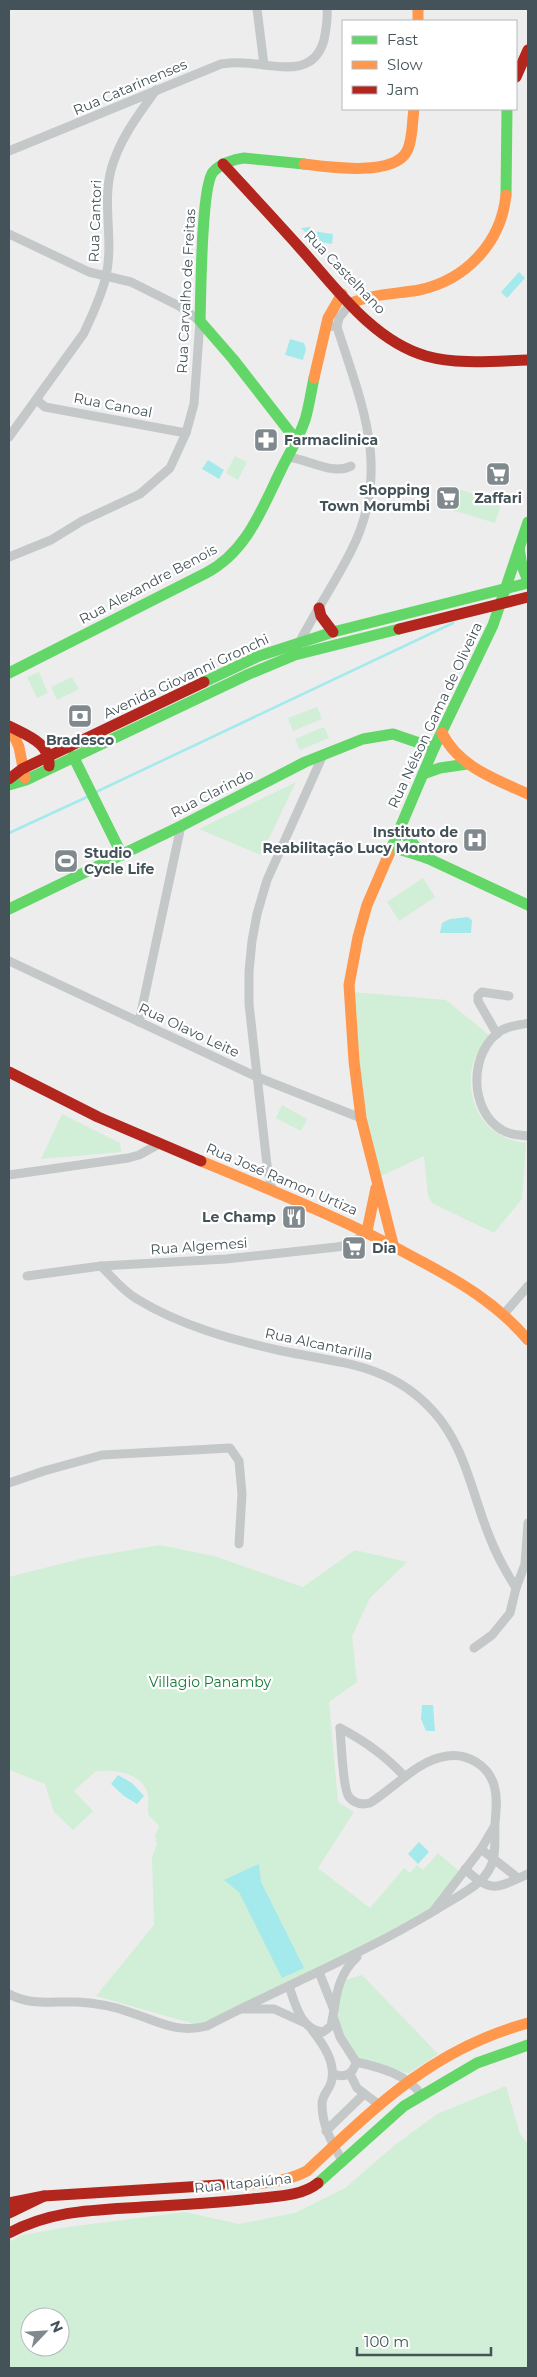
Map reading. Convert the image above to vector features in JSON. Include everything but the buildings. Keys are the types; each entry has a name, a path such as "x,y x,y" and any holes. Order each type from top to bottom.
{"main road":[{"path":"517,75 528,50"},
{"path":"223,164 234,159 259,158 349,169 392,164 403,157 408,150 414,110"},
{"path":"351,303 366,296 396,294 431,287 463,271 494,240 503,220 507,204 507,110"},
{"name":"Rua Castelhano","path":"223,164 342,294 386,334 406,348 425,356 495,361 528,360"},
{"name":"Rua Carvalho de Freitas","path":"200,321 206,193 212,176 223,164"},
{"name":"Rua Alexandre Benois","path":"9,673 226,561 245,539 307,415 331,326 330,310 342,294"},
{"path":"200,321 233,359 296,440"},
{"name":"Rua Nélson Gama de Oliveira","path":"393,1244 376,1184 361,1118 349,985 358,937 367,905 434,748 502,603 528,522"},
{"path":"519,548 522,566 528,582"},
{"name":"Avenida Giovanni Gronchi","path":"9,785 49,756 229,670 333,632 528,582"},
{"name":"Avenida Giovanni Gronchi","path":"9,779 47,770 249,674 295,655 528,597"},
{"path":"319,608 321,616 333,632"},
{"path":"9,726 45,747 50,764 47,770"},
{"path":"9,726 19,747 24,774"},
{"path":"442,733 451,751 467,764 528,794"},
{"name":"Rua Clarindo","path":"9,908 122,855 305,762 323,755 363,740 393,734 434,748"},
{"path":"73,756 122,855"},
{"path":"423,774 440,768 467,764"},
{"path":"400,829 427,858"},
{"path":"392,847 427,858 528,905"},
{"name":"Rua José Ramon Urtiza","path":"9,1072 52,1096 159,1144 272,1190 393,1244 452,1278 504,1314 528,1340"},
{"name":"Rua Nélson Gama de Oliveira","path":"367,1232 376,1184"},
{"name":"Rua Itapaiúna","path":"9,2202 44,2196 275,2182 295,2177 307,2172 333,2145 378,2104 440,2059 480,2038 509,2027 528,2023"},
{"name":"Rua Itapaiúna","path":"9,2233 29,2222 68,2212 211,2203 286,2195 313,2187 404,2106 477,2063 528,2045"},
{"path":"9,2213 44,2196"}],"street":[{"path":"257,9 264,65"},
{"name":"Rua Catarinenses","path":"9,151 221,64 246,63 289,68 309,62 322,45 327,22 326,9"},
{"name":"Rua Cantori","path":"106,276 110,172 128,132 156,90"},
{"path":"9,234 89,272 131,282 179,306 200,321"},
{"path":"9,437 84,333 106,276"},
{"path":"295,655 299,643 352,549 365,516 372,471 368,428 355,376 331,326 351,303"},
{"name":"Rua Carvalho de Freitas","path":"9,557 51,540 82,521 109,510 148,489 170,468 186,434 197,384 200,321"},
{"name":"Rua Canoal","path":"37,400 45,407 186,434"},
{"path":"287,457 299,458 335,469 345,469 351,466"},
{"path":"272,1190 256,1077 248,988 251,949 257,914 267,880 323,755"},
{"path":"139,1022 181,826"},
{"name":"Rua Olavo Leite","path":"9,961 256,1077 361,1118"},
{"path":"497,1034 478,1000 478,996 482,992 510,996"},
{"path":"528,1023 504,1028 497,1034 484,1052 478,1065 477,1076 480,1099 485,1112 501,1130 513,1135 528,1136"},
{"path":"9,1175 128,1158 139,1155 159,1144"},
{"name":"Rua Algemesi","path":"27,1276 101,1266 217,1260 337,1247 352,1244 367,1232"},
{"name":"Rua Alcantarilla","path":"101,1266 136,1299 172,1317 240,1341 367,1368 399,1382 418,1395 453,1436 489,1537 516,1588"},
{"path":"504,1314 528,1286"},
{"path":"9,1484 44,1471 102,1455 230,1448 239,1461 242,1494 239,1544"},
{"path":"474,1648 492,1635 510,1614 516,1588 525,1564 528,1524"},
{"path":"9,1994 39,2004 76,2002 113,2007 182,2030 207,2026 364,1950 435,1910 479,1882 495,1859 497,1804 494,1786 490,1775 472,1759 459,1755 431,1760 370,1803 363,1804 355,1802 346,1792 340,1728 371,1746 405,1777"},
{"path":"435,1910 481,1850 495,1824"},
{"path":"481,1850 518,1878"},
{"path":"465,1869 479,1882 489,1886 502,1886 528,1874"},
{"path":"238,2010 274,2009 323,2032 331,2026 337,1988 347,1966 364,1950"},
{"path":"319,1972 340,2037 356,2062 352,2078"},
{"path":"288,1986 309,2026 324,2046 331,2062 333,2074 331,2084 324,2094 322,2103 326,2131 343,2162"},
{"path":"324,2046 340,2037"},
{"path":"356,2062 371,2066 409,2082 421,2095"},
{"path":"333,2074 352,2078 364,2094 378,2104"},
{"path":"326,2131 364,2094"}],"green space":[{"path":"235,456 247,462 238,480 226,473"},
{"path":"458,489 502,502 495,523 452,510"},
{"path":"39,672 48,693 37,698 27,677"},
{"path":"72,677 79,689 57,700 51,687"},
{"path":"317,707 322,719 293,731 288,718"},
{"path":"324,727 329,738 300,750 295,739"},
{"path":"296,782 261,855 199,829"},
{"path":"423,878 435,897 399,921 387,902"},
{"path":"352,992 446,1000 489,1035 478,1052 472,1068 471,1086 473,1099 483,1120 492,1129 501,1136 526,1143 522,1199 494,1233 432,1203 428,1196 424,1156 377,1178 366,1128"},
{"path":"282,1105 307,1119 301,1131 276,1118"},
{"path":"62,1114 120,1143 121,1152 41,1159"},
{"name":"Villagio Panamby","path":"160,1545 214,1556 303,1587 355,1550 407,1562 370,1598 352,1636 357,1682 329,1702 338,1802 354,1812 318,1868 370,1908 404,1868 410,1873 417,1865 423,1870 438,1853 459,1871 432,1908 361,1947 198,2025 96,1996 154,1925 152,1857 157,1844 155,1836 159,1826 148,1814 148,1793 143,1784 138,1779 125,1773 96,1771 74,1791 93,1811 73,1830 54,1812 45,1784 9,1770 9,1577 84,1558"},
{"path":"362,1975 438,2054 409,2073 392,2071 358,2059 343,2037 336,2018 343,1981"},
{"path":"506,2086 520,2134 528,2144 528,2368 9,2368 9,2242 22,2235 68,2227 185,2212 239,2224 295,2213 345,2188 395,2145 437,2114"}],"water":[{"path":"310,227 312,231 333,234 332,244 315,241 301,228"},
{"path":"519,272 525,278 507,298 501,292"},
{"path":"290,339 304,343 306,349 303,360 285,355"},
{"path":"208,460 224,470 219,479 202,469"},
{"path":"468,917 472,920 471,933 440,933 442,923 450,919"},
{"path":"422,1705 433,1705 435,1731 426,1731 421,1719"},
{"path":"118,1775 132,1783 144,1796 137,1804 124,1796 111,1784"},
{"path":"419,1842 429,1852 418,1864 408,1854"},
{"path":"259,1864 261,1882 304,1968 282,1978 239,1892 224,1880"}],"waterway":[{"path":"96,792 453,623"},
{"path":"9,833 87,797"}],"traffic: fast":[{"path":"506,195 507,110"},
{"path":"296,440 233,359 200,321 201,266 206,198 213,172 227,162 244,158 304,164"},
{"path":"9,673 206,573 232,554 259,516 300,433 305,420 314,378"},
{"path":"389,854 434,748 493,625 528,522"},
{"path":"519,548 522,566 528,581"},
{"path":"204,682 259,656 333,632 528,583"},
{"path":"9,785 26,780 249,674 295,655 399,629"},
{"path":"9,909 181,826 305,762 363,739 393,734 434,748"},
{"path":"73,756 122,855"},
{"path":"423,774 440,768 467,764"},
{"path":"400,829 426,858"},
{"path":"392,847 427,858 528,905"},
{"path":"318,2183 404,2106 477,2063 528,2045"}],"traffic: slow":[{"path":"418,9 418,20"},
{"path":"304,164 360,168 389,164 400,159 409,147 414,110"},
{"path":"351,303 368,298 419,290 452,278 478,257 489,244 503,212 506,195"},
{"path":"314,378 328,318 342,294"},
{"path":"10,727 19,747 25,778"},
{"path":"442,733 458,755 479,771 528,794"},
{"path":"389,854 367,905 358,937 349,985 354,1061 361,1118 393,1244"},
{"path":"201,1161 336,1219 431,1266 476,1293 503,1315 528,1340"},
{"path":"367,1231 376,1188"},
{"path":"220,2185 276,2181 297,2176 307,2171 357,2124 408,2082 463,2048 494,2034 528,2023"}],"traffic: jam":[{"path":"517,75 528,50"},
{"path":"223,164 356,311 389,338 407,349 438,359 477,362 528,360"},
{"path":"399,629 528,597"},
{"path":"319,608 321,616 333,632"},
{"path":"9,779 22,769 204,682"},
{"path":"9,726 42,746 49,758 49,766"},
{"path":"9,1072 98,1117 201,1161"},
{"path":"9,2233 25,2225 74,2212 211,2203 278,2196 304,2191 318,2183"},
{"path":"9,2203 44,2196 220,2185"},
{"path":"9,2213 44,2196"}],"place":[{"name":"Farmaclinica","path":"266,440"},
{"name":"Zaffari","path":"498,474"},
{"name":"Shopping Town Morumbi","path":"448,498"},
{"name":"Bradesco","path":"80,716"},
{"name":"Instituto de Reabilitação Lucy Montoro","path":"475,840"},
{"name":"Studio Cycle Life","path":"66,861"},
{"name":"Le Champ","path":"294,1217"},
{"name":"Dia","path":"354,1248"}]}
